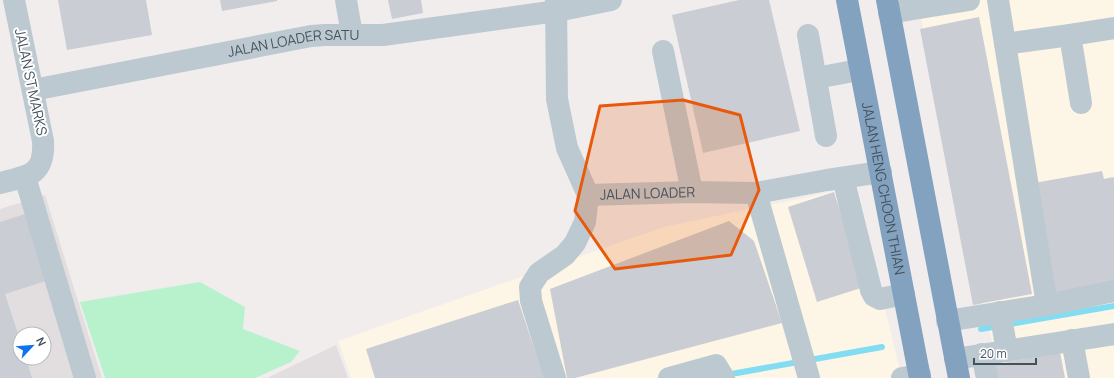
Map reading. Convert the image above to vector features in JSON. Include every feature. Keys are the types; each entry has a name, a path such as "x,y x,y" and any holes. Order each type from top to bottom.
{"highway":[{"name":"JALAN HENG CHOON THIAN","path":"847,0 859,70 881,172 904,294 914,377"},
{"path":"888,6 957,368"}],"street":[{"name":"JALAN ST MARKS","path":"14,0 43,141 44,154 33,170"},
{"path":"346,0 352,35"},
{"name":"JALAN LOADER SATU","path":"33,90 311,36 383,35 556,6 611,0"},
{"path":"888,6 969,0"},
{"path":"998,0 1047,304"},
{"name":"JALAN LOADER","path":"556,6 559,106 567,148 588,195 692,192 756,193 881,172"},
{"path":"1005,44 1114,28"},
{"path":"808,35 826,136"},
{"path":"1070,35 1081,103"},
{"path":"663,52 692,192"},
{"path":"816,78 859,70"},
{"path":"0,183 33,170 85,378"},
{"path":"843,178 871,290 874,296 880,299 904,294"},
{"path":"756,193 806,367"},
{"path":"554,378 531,301 530,287 539,273 565,255 575,243 585,222 588,195"},
{"path":"947,321 1000,314 1114,291"},
{"path":"1000,314 1006,351"},
{"path":"957,368 982,354 1114,334"},
{"path":"1072,340 1079,378"},
{"path":"982,354 987,378"},
{"path":"669,378 716,365 722,374"}],"highlighted area":[{"path":"683,100 740,115 759,190 731,255 615,269 575,211 600,106"}],"shaded area":[{"path":"917,0 1114,0 1114,378 1000,378"},
{"path":"855,187 902,378 351,378 338,341 664,227"},
{"path":"45,195 102,378 0,378 0,209"},
{"path":"336,345 348,378 267,378"}],"green space":[{"path":"200,282 245,307 243,329 300,351 291,362 255,378 105,378 80,302"}],"building":[{"path":"58,0 146,0 152,35 67,50"},
{"path":"220,0 277,0 277,1 222,11"},
{"path":"388,0 421,0 423,13 392,19"},
{"path":"739,0 769,0 800,131 703,153 672,15"},
{"path":"979,17 1032,294 973,305 920,29"},
{"path":"1102,171 1104,179 1113,177 1114,179 1114,282 1053,293 1034,183"},
{"path":"834,192 864,287 817,302 788,207"},
{"path":"25,214 46,281 5,294 15,326 12,326 12,366 28,366 32,378 0,378 0,222"},
{"path":"729,221 754,241 782,323 575,378 567,378 550,289"},
{"path":"518,300 544,378 375,378 366,349"},
{"path":"1060,352 1065,378 995,378 993,365"}],"waterway":[{"path":"981,329 1114,306"},
{"path":"726,375 882,347"}]}
